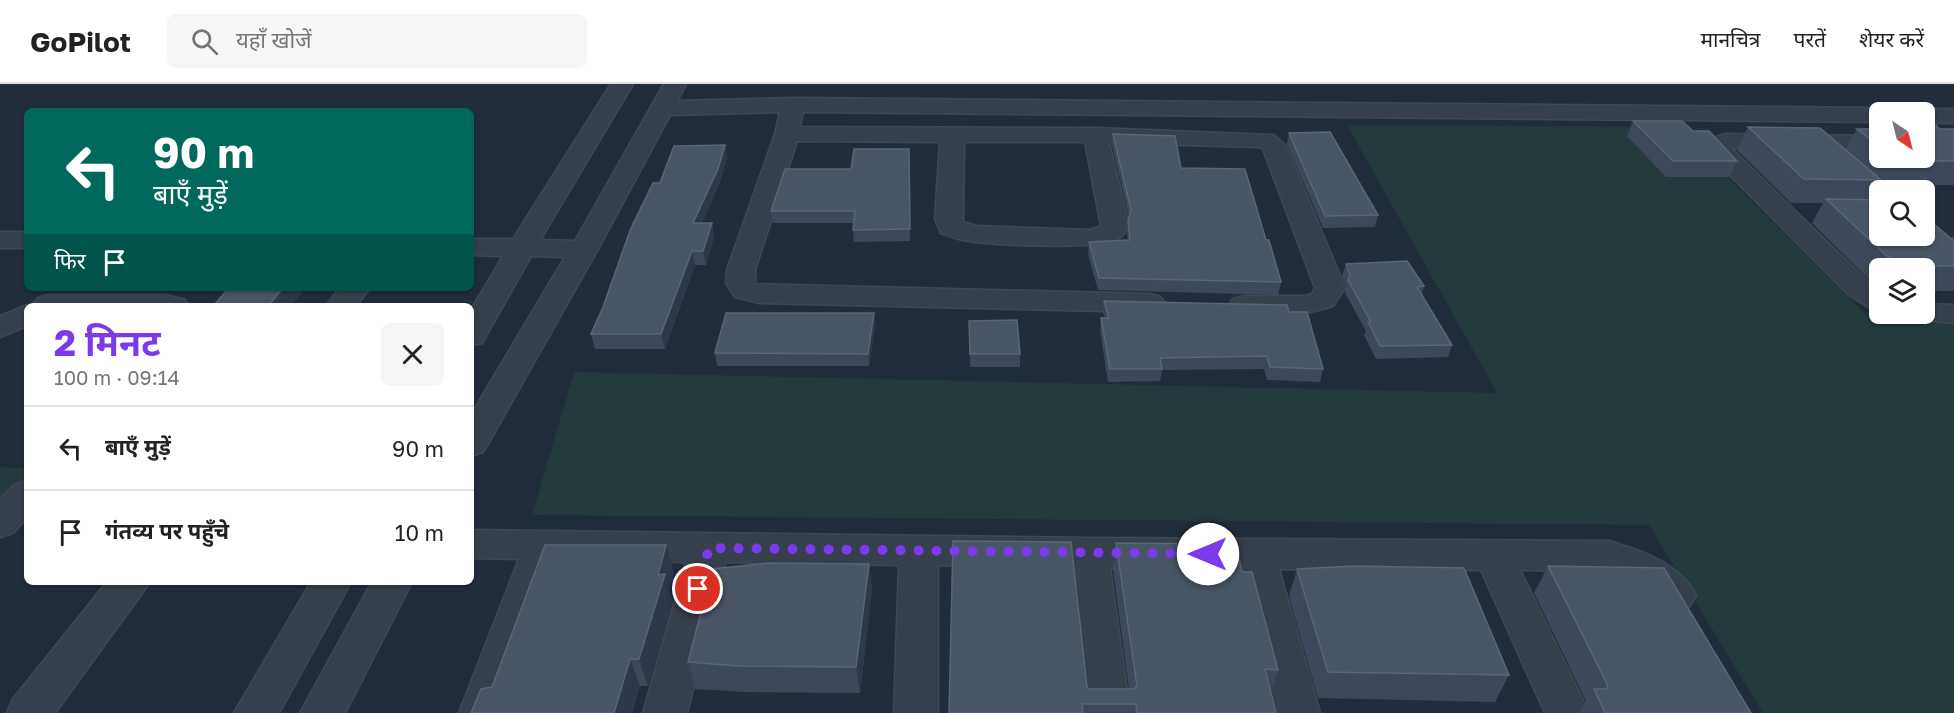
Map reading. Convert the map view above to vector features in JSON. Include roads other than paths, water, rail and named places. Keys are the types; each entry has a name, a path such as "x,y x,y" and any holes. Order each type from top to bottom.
{"street":[{"path":"474,331 522,247 622,84"},
{"path":"474,439 669,96 794,105 1869,115"},
{"path":"794,105 787,134 741,270 740,283 745,291 759,294 1171,303"},
{"path":"1006,135 1008,107"},
{"path":"1053,107 1054,135"},
{"path":"1935,116 1954,116"},
{"path":"787,134 1095,135 1266,140 1274,146 1330,288 1323,300 1307,305 1218,304"},
{"path":"952,135 948,219 951,227 977,234 1090,238 1107,235 1114,229 1115,222 1095,135"},
{"path":"1869,143 1725,141 1715,146 1859,289 1869,295"},
{"path":"1816,144 1869,190"},
{"path":"1782,213 1814,213"},
{"path":"0,240 24,240"},
{"path":"474,247 584,249"},
{"path":"343,303 353,291"},
{"path":"1935,313 1954,314"},
{"path":"0,328 24,315"},
{"path":"0,523 24,497"},
{"path":"474,544 1089,553 1609,556 1637,565 1658,577 1678,596 1695,625"},
{"path":"481,713 543,546"},
{"path":"664,713 709,548"},
{"path":"916,713 919,551"},
{"path":"1089,553 1108,713"},
{"path":"1256,554 1298,713"},
{"path":"1492,554 1567,713"},
{"path":"29,713 128,585"},
{"path":"256,713 329,585"},
{"path":"322,713 390,585"}]}
